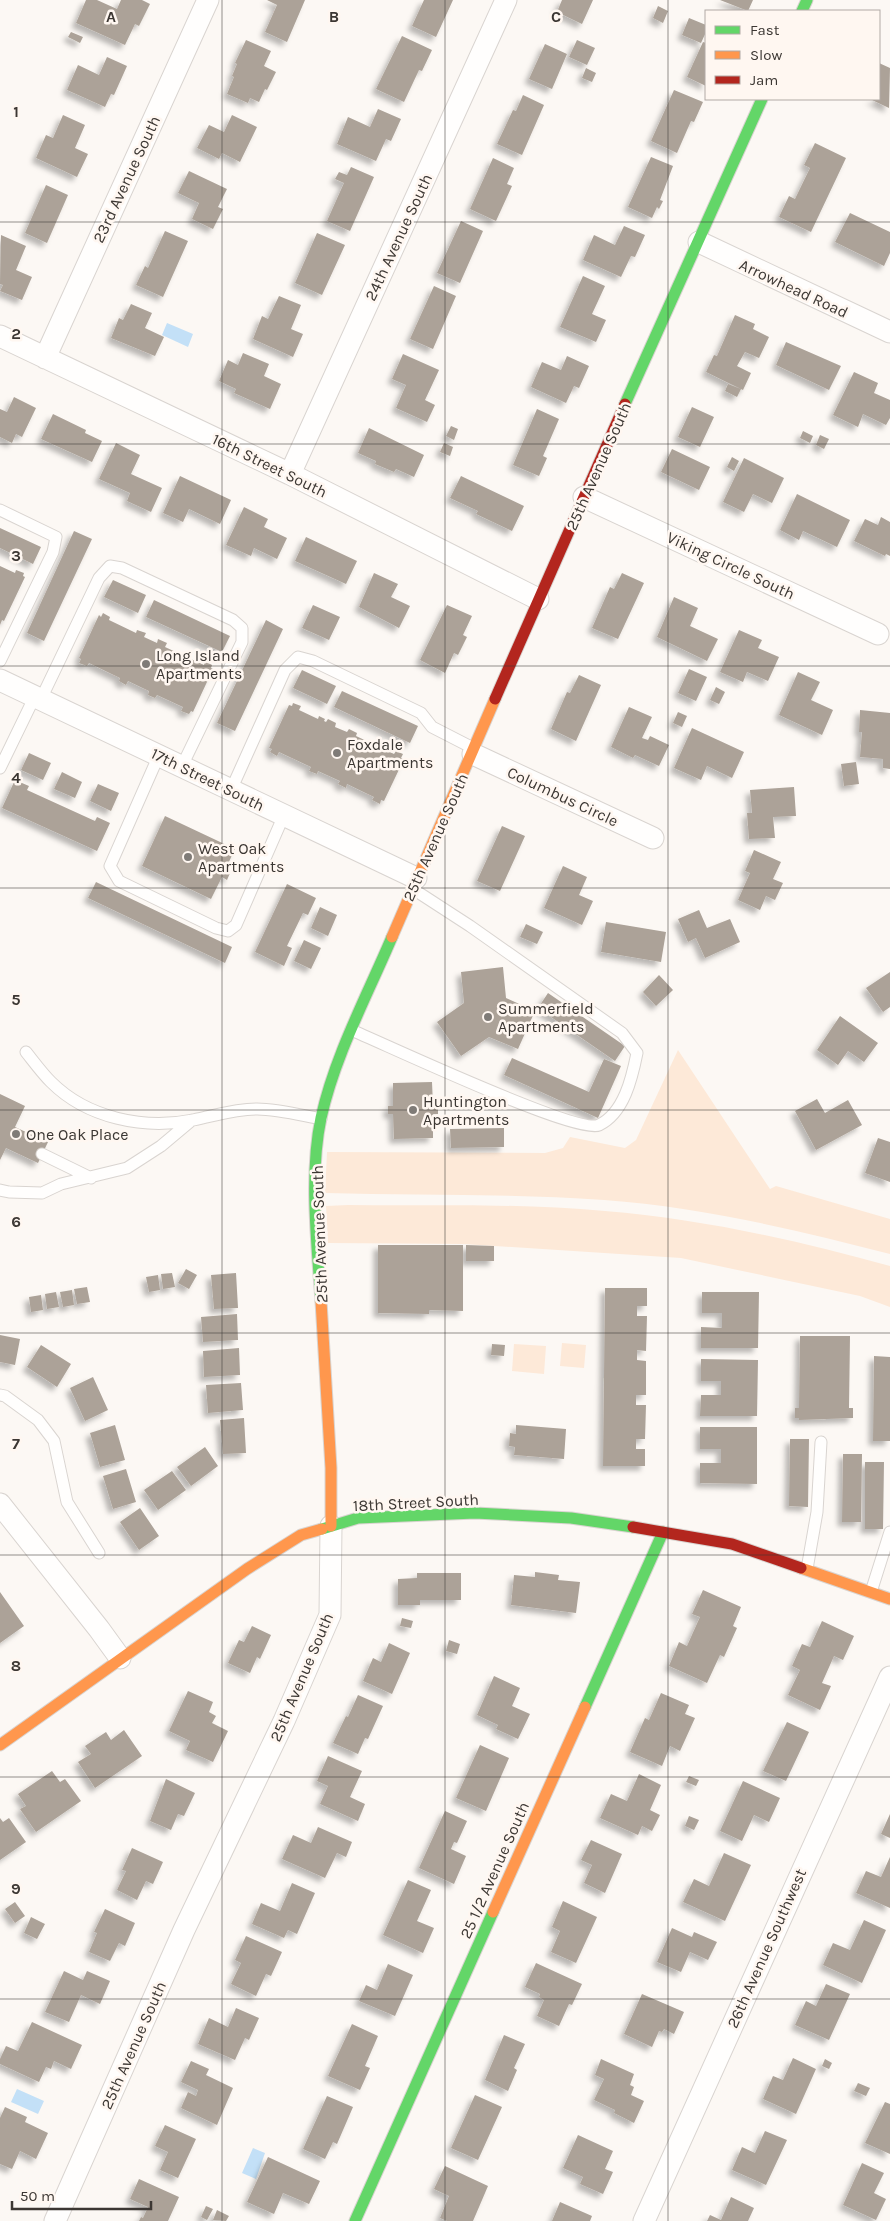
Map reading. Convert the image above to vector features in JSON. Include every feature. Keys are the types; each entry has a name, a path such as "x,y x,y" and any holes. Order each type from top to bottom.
{"street":[{"name":"23rd Avenue South","path":"45,358 208,0"},
{"name":"24th Avenue South","path":"290,474 506,0"},
{"name":"25th Avenue South","path":"54,2221 184,1930 284,1721 330,1615 331,1526 328,1412 315,1198 315,1164 321,1119 334,1072 538,599 762,100"},
{"name":"Arrowhead Road","path":"699,242 890,332"},
{"name":"16th Street South","path":"0,336 290,474 538,599"},
{"name":"Viking Circle South","path":"584,497 878,634"},
{"name":"17th Street South","path":"0,680 284,815 414,883"},
{"name":"Columbus Circle","path":"474,751 653,838"},
{"name":"18th Street South","path":"0,1745 247,1569 301,1535 358,1518 475,1513 571,1518 732,1544 890,1599"},
{"path":"4,1517 99,1629 120,1658"},
{"name":"25 1/2 Avenue South","path":"355,2221 662,1532"},
{"name":"26th Avenue Southwest","path":"644,2221 890,1677"}],"lane":[{"path":"0,510 56,537 53,552 0,661"},
{"path":"0,768 99,578 110,566 122,568 233,620 242,628 242,642 182,766"},
{"path":"231,790 285,670 298,657 313,661 421,713 432,727 474,751"},
{"path":"159,755 110,866 119,881 216,928 228,930 236,925 284,815"},
{"path":"351,1030 555,1118 578,1124 598,1126 614,1115 631,1081 637,1053 622,1033 470,926 414,883"},
{"path":"26,1052 51,1083 76,1101 102,1114 128,1122 157,1124 192,1120 228,1111 257,1109 321,1119"},
{"path":"0,1190 42,1193 60,1184 127,1168 161,1146 192,1120"},
{"path":"42,1154 91,1178"},
{"path":"0,1395 5,1396 38,1420 54,1441 67,1502 99,1552"},
{"path":"807,1569 817,1512 821,1442"},
{"path":"871,1592 890,1532"}],"shaded area":[{"path":"678,1050 770,1189 776,1186 890,1219 890,1254 748,1221 641,1203 534,1196 325,1193 327,1152 545,1153 563,1148 570,1137 625,1148 636,1140"},
{"path":"326,1206 573,1208 677,1219 713,1225 784,1239 890,1266 890,1307 860,1296 681,1258 464,1244 328,1243"},
{"path":"562,1343 586,1345 584,1368 560,1366"},
{"path":"514,1344 546,1346 544,1374 512,1371"}],"water":[{"path":"167,323 193,334 188,347 162,335"},
{"path":"17,2089 44,2101 38,2114 11,2102"},
{"path":"253,2148 265,2153 256,2179 242,2173"}],"building":[{"path":"86,0 97,0 117,9 121,0 142,0 150,4 139,26 135,24 125,45 76,23"},
{"path":"267,0 305,0 287,42 265,32 277,5"},
{"path":"424,0 453,0 436,37 412,26"},
{"path":"562,0 593,0 582,24 557,12"},
{"path":"720,0 753,0 748,10"},
{"path":"658,6 668,11 663,23 653,18"},
{"path":"689,18 705,25 705,34 701,43 682,35"},
{"path":"71,32 83,37 80,43 68,37"},
{"path":"402,36 432,50 422,71 419,70 404,102 376,89"},
{"path":"246,40 271,51 264,66 276,72 259,102 250,98 248,103 227,94 234,77 232,76 237,64 235,63"},
{"path":"577,40 595,48 587,65 569,57"},
{"path":"703,42 705,43 705,86 687,77"},
{"path":"545,44 567,54 552,89 529,79"},
{"path":"107,57 127,66 114,95 111,94 105,107 67,90 78,65 99,75"},
{"path":"880,63 890,68 889,108 872,100 880,100"},
{"path":"586,68 596,73 592,82 582,78"},
{"path":"674,90 703,102 694,122 691,121 677,153 651,141"},
{"path":"523,95 544,105 522,155 497,144 513,110 516,111"},
{"path":"378,109 401,119 391,141 386,139 376,161 337,144 348,117 370,127"},
{"path":"63,115 85,125 75,148 88,154 77,177 36,158 46,135 53,138"},
{"path":"232,115 257,127 240,162 222,153 219,159 197,148 209,125 224,132"},
{"path":"815,143 846,158 811,232 779,217 789,196 795,199 810,168 804,165"},
{"path":"651,157 673,166 660,200 663,201 659,209 657,207 652,218 628,207"},
{"path":"493,158 514,168 507,184 512,186 496,221 470,209"},
{"path":"351,167 374,177 350,231 327,221 344,183 335,179 339,172 347,175"},
{"path":"189,171 227,189 218,207 223,209 213,229 192,219 199,203 178,193"},
{"path":"46,185 68,195 47,243 25,233"},
{"path":"850,213 890,232 890,253 884,266 835,242"},
{"path":"461,221 483,231 460,283 437,273"},
{"path":"624,226 645,235 635,257 631,256 621,277 583,260 594,235 615,245"},
{"path":"165,231 188,241 163,297 136,285 145,266 148,268"},
{"path":"317,233 345,245 322,295 295,283"},
{"path":"1,235 26,246 16,270 32,277 22,300 0,291 3,285 0,284"},
{"path":"583,276 605,286 592,314 606,320 596,342 560,327"},
{"path":"434,286 456,296 433,349 410,339"},
{"path":"279,296 301,305 291,329 303,334 293,357 253,339 262,316 268,319"},
{"path":"131,304 152,313 145,328 164,337 155,356 111,338 119,318 123,320"},
{"path":"735,315 755,324 753,329 769,337 759,358 745,352 737,366 751,373 743,390 706,372 714,355 717,356"},
{"path":"786,342 841,366 829,390 776,365"},
{"path":"243,353 269,364 264,376 281,384 270,409 234,393 236,389 219,381 228,360 238,365"},
{"path":"403,354 439,370 425,400 435,405 427,422 396,408 406,385 392,379"},
{"path":"567,356 589,366 579,388 574,386 566,403 531,387 542,362 561,370"},
{"path":"854,372 878,383 874,393 890,400 890,418 886,425 863,414 858,427 833,415"},
{"path":"728,384 741,389 737,397 725,391"},
{"path":"14,397 36,408 22,437 16,434 12,443 0,437 0,409 7,412"},
{"path":"692,407 714,417 700,447 678,437"},
{"path":"537,409 559,419 543,456 547,458 539,476 513,465"},
{"path":"53,414 86,430 85,433 102,441 92,462 41,439"},
{"path":"451,426 458,429 454,440 446,436"},
{"path":"369,428 424,455 414,477 396,469 394,472 375,464 376,461 358,453"},
{"path":"803,431 813,436 810,443 800,438"},
{"path":"820,435 829,439 824,449 816,445"},
{"path":"116,443 140,455 131,474 162,488 151,512 127,501 130,493 99,479"},
{"path":"444,443 453,447 450,456 440,452"},
{"path":"672,449 710,467 699,490 661,472"},
{"path":"732,457 739,461 734,471 727,467"},
{"path":"744,458 784,478 772,503 753,494 744,512 723,502"},
{"path":"180,476 231,500 220,524 189,509 183,522 163,513"},
{"path":"461,476 524,506 512,531 476,514 478,511 450,498"},
{"path":"797,494 850,520 837,547 803,531 799,540 780,530"},
{"path":"244,507 268,519 264,527 287,538 277,559 254,548 251,556 226,545"},
{"path":"881,517 890,522 890,556 886,554 885,556 854,541 865,519 878,525"},
{"path":"0,528 41,547 33,564 0,548"},
{"path":"74,531 92,539 44,641 27,633"},
{"path":"306,537 357,561 346,584 295,561"},
{"path":"0,566 15,573 16,570 24,573 23,576 25,577 4,621 2,620 0,625"},
{"path":"374,573 398,584 391,597 410,606 399,628 359,607"},
{"path":"622,573 644,583 618,639 592,628 610,587 614,589"},
{"path":"113,580 146,595 138,613 104,597"},
{"path":"674,597 698,608 690,626 718,639 707,661 657,637"},
{"path":"154,600 230,636 222,652 146,617"},
{"path":"313,605 340,617 329,640 302,628"},
{"path":"447,605 472,616 463,635 467,637 458,655 454,653 445,673 420,660"},
{"name":"Long Island Apartments","path":"103,613 110,617 109,620 136,633 137,630 146,633 144,637 157,643 158,639 167,643 165,647 204,665 205,661 212,665 211,668 213,669 193,712 191,711 189,714 181,711 183,707 157,695 155,698 148,695 149,691 128,681 126,685 119,681 120,678 89,663 87,666 79,663 81,659 79,658 99,615 101,617"},
{"path":"266,620 283,629 235,731 217,723"},
{"path":"739,630 762,640 758,648 779,657 768,681 747,672 743,682 720,672"},
{"path":"689,669 707,677 696,701 678,693"},
{"path":"302,670 336,686 327,704 293,688"},
{"path":"798,672 820,682 811,700 833,710 822,735 779,715"},
{"path":"579,675 601,685 576,741 551,729 567,692 570,693"},
{"path":"716,687 725,692 719,704 710,700"},
{"path":"342,691 418,726 410,743 334,707"},
{"name":"Foxdale Apartments","path":"293,703 301,706 299,710 318,719 319,716 325,719 324,721 326,722 328,719 336,723 335,727 347,732 349,729 357,733 356,736 394,754 396,751 403,754 401,758 404,759 384,801 381,800 380,804 372,800 374,797 347,784 346,788 338,784 340,781 318,771 317,774 309,771 311,767 279,752 277,756 270,752 272,749 269,748 289,705 292,706"},
{"path":"629,707 652,717 642,738 648,740 650,736 669,745 659,766 635,755 633,758 611,747"},
{"path":"860,710 890,713 890,769 883,768 883,759 860,757 862,732 859,732"},
{"path":"678,712 687,716 682,727 673,723"},
{"path":"692,728 744,752 732,778 707,766 701,780 674,768"},
{"path":"29,753 51,763 43,780 21,770"},
{"path":"856,762 859,784 844,786 841,764"},
{"path":"62,772 82,782 75,798 54,789"},
{"path":"15,780 29,786 27,790 95,821 97,817 110,823 97,851 2,808"},
{"path":"98,784 119,793 111,811 90,801"},
{"path":"794,787 796,816 773,817 775,838 749,839 747,813 752,813 750,790"},
{"name":"West Oak Apartments","path":"165,816 235,849 225,870 230,873 227,880 222,877 211,899 142,866"},
{"path":"502,826 525,836 500,891 477,881"},
{"path":"754,850 781,862 773,879 783,883 775,900 766,896 760,910 738,900 750,873 745,871"},
{"path":"563,866 587,877 579,895 593,901 582,925 544,908"},
{"path":"96,882 232,947 225,963 88,898"},
{"path":"287,884 316,898 308,915 303,913 287,946 292,948 284,966 255,952"},
{"path":"320,907 337,915 328,936 311,928"},
{"path":"699,910 707,928 730,919 740,942 705,958 696,938 688,942 678,919"},
{"path":"606,922 666,932 661,962 601,952"},
{"path":"526,924 543,932 537,944 520,937"},
{"path":"304,940 321,948 311,969 294,961"},
{"name":"Summerfield Apartments","path":"503,967 506,998 535,1011 518,1049 489,1037 461,1056 437,1022 464,1003 461,972"},
{"path":"890,972 890,1007 883,1012 866,988"},
{"path":"659,975 673,990 656,1006 643,992"},
{"path":"548,993 625,1046 615,1061 538,1008"},
{"path":"840,1016 878,1043 864,1062 848,1051 838,1065 817,1050"},
{"path":"512,1058 589,1092 604,1059 621,1066 598,1118 504,1075"},
{"name":"Huntington Apartments","path":"432,1082 433,1105 438,1105 438,1114 433,1114 433,1138 394,1139 393,1114 388,1114 388,1106 393,1106 393,1083"},
{"name":"One Oak Place","path":"0,1094 25,1106 15,1127 48,1142 38,1163 6,1148 0,1160"},
{"path":"817,1099 825,1113 848,1100 862,1125 816,1150 795,1111"},
{"path":"504,1128 504,1147 451,1148 450,1129"},
{"path":"878,1138 890,1142 890,1182 865,1173"},
{"path":"378,1245 463,1245 463,1311 429,1310 429,1314 378,1313"},
{"path":"466,1245 494,1246 494,1261 466,1261"},
{"path":"186,1269 197,1275 189,1289 178,1283"},
{"path":"172,1273 175,1287 163,1289 161,1274"},
{"path":"236,1273 238,1308 214,1309 211,1275"},
{"path":"158,1275 160,1290 149,1292 146,1277"},
{"path":"87,1287 90,1302 77,1304 74,1289"},
{"path":"605,1288 647,1288 647,1306 637,1306 637,1316 647,1316 646,1351 637,1350 637,1360 646,1361 646,1395 636,1395 636,1405 646,1405 645,1439 636,1439 636,1449 645,1449 645,1466 603,1466"},
{"path":"72,1290 74,1305 63,1307 60,1292"},
{"path":"56,1292 59,1307 47,1309 45,1294"},
{"path":"702,1292 759,1292 758,1348 701,1348 701,1327 722,1328 722,1313 702,1313"},
{"path":"41,1295 43,1310 31,1312 29,1297"},
{"path":"237,1314 238,1340 203,1342 201,1317"},
{"path":"0,1335 20,1339 15,1365 0,1362"},
{"path":"800,1336 850,1336 849,1408 853,1408 853,1418 799,1420 799,1418 795,1418 795,1408 799,1408"},
{"path":"492,1344 505,1345 504,1356 491,1355"},
{"path":"41,1345 71,1364 57,1387 27,1367"},
{"path":"239,1348 240,1375 204,1377 203,1351"},
{"path":"874,1356 890,1357 890,1441 873,1441"},
{"path":"701,1359 758,1360 757,1416 700,1416 701,1395 721,1395 721,1381 701,1381"},
{"path":"93,1377 108,1410 85,1421 70,1388"},
{"path":"241,1383 243,1410 208,1413 206,1385"},
{"path":"244,1418 246,1453 223,1454 220,1420"},
{"path":"115,1425 125,1460 100,1467 90,1433"},
{"path":"516,1425 566,1429 564,1459 514,1455 515,1447 509,1446 510,1433 516,1434"},
{"path":"700,1427 757,1427 757,1484 700,1483 700,1463 721,1463 721,1449 700,1449"},
{"path":"790,1439 809,1439 808,1507 789,1506"},
{"path":"205,1447 218,1466 191,1486 177,1467"},
{"path":"843,1454 862,1454 861,1522 842,1522"},
{"path":"865,1462 884,1462 883,1529 865,1529"},
{"path":"126,1469 136,1502 113,1509 103,1476"},
{"path":"172,1471 186,1490 158,1510 144,1490"},
{"path":"140,1508 159,1536 139,1550 120,1522"},
{"path":"535,1572 559,1575 558,1580 580,1582 576,1613 511,1605 514,1575 535,1577"},
{"path":"417,1573 461,1573 461,1600 420,1600 420,1605 398,1605 398,1579 417,1578"},
{"path":"703,1590 741,1607 733,1626 737,1628 724,1657 720,1655 707,1683 669,1666 679,1642 687,1646 700,1617 692,1614"},
{"path":"0,1592 24,1626 0,1643"},
{"path":"402,1618 413,1621 411,1628 400,1626"},
{"path":"822,1621 854,1636 843,1660 834,1656 822,1683 831,1686 820,1710 788,1695 800,1670 792,1666 802,1644 810,1647"},
{"path":"252,1626 271,1635 260,1659 257,1657 250,1673 228,1663 239,1640 244,1642"},
{"path":"449,1640 460,1644 457,1654 446,1651"},
{"path":"389,1643 410,1653 392,1694 363,1681 373,1658 381,1662"},
{"path":"494,1676 520,1688 512,1706 530,1714 518,1739 496,1729 498,1725 477,1715"},
{"path":"188,1691 213,1702 209,1712 216,1716 212,1723 228,1731 213,1762 186,1750 190,1741 169,1731"},
{"path":"661,1693 689,1705 685,1714 695,1718 680,1751 670,1746 662,1766 630,1752 645,1718 649,1720"},
{"path":"358,1695 383,1706 368,1739 365,1738 358,1754 333,1743"},
{"path":"787,1722 809,1732 786,1781 763,1771"},
{"path":"124,1730 142,1756 95,1788 78,1762 91,1754 85,1746 106,1732 111,1740"},
{"path":"480,1745 509,1758 486,1811 456,1798"},
{"path":"328,1756 362,1771 350,1797 365,1804 358,1821 320,1804 328,1786 317,1781"},
{"path":"52,1771 60,1782 65,1779 81,1801 36,1832 20,1809 26,1806 18,1794"},
{"path":"639,1774 661,1785 650,1810 660,1815 652,1831 642,1826 638,1835 600,1818 611,1794 627,1801"},
{"path":"689,1776 699,1780 696,1786 686,1782"},
{"path":"166,1779 195,1793 184,1816 178,1814 171,1830 150,1821"},
{"path":"743,1781 780,1798 769,1822 754,1815 742,1841 720,1831"},
{"path":"445,1811 467,1821 457,1843 454,1842 451,1849 466,1856 454,1884 419,1868"},
{"path":"890,1814 890,1838 881,1834"},
{"path":"689,1816 699,1820 694,1830 685,1826"},
{"path":"0,1818 3,1822 9,1818 26,1842 0,1860"},
{"path":"318,1827 352,1842 346,1857 337,1853 325,1878 282,1859 293,1835 311,1843"},
{"path":"591,1840 622,1854 605,1893 584,1883 592,1865 581,1860"},
{"path":"132,1848 163,1862 153,1884 146,1881 137,1900 117,1890 126,1871 122,1870"},
{"path":"724,1853 751,1865 725,1921 683,1902 694,1879 709,1886"},
{"path":"890,1857 890,1908 856,1893 866,1871 881,1877"},
{"path":"408,1880 431,1890 417,1921 434,1928 423,1953 383,1935"},
{"path":"292,1883 315,1893 297,1934 288,1930 284,1938 252,1924 261,1903 280,1911"},
{"path":"563,1901 597,1917 576,1963 551,1952 560,1931 552,1927"},
{"path":"15,1902 25,1916 15,1923 5,1909"},
{"path":"105,1909 135,1923 125,1946 119,1943 110,1961 89,1952 97,1933 94,1932"},
{"path":"31,1917 45,1924 37,1939 24,1933"},
{"path":"864,1920 886,1930 862,1983 823,1965 833,1943 850,1950"},
{"path":"672,1928 692,1937 694,1932 717,1942 708,1960 690,1952 681,1972 657,1962"},
{"path":"246,1936 282,1952 271,1976 266,1974 256,1996 231,1984 241,1963 235,1960"},
{"path":"536,1963 582,1984 572,2005 569,2004 559,2026 537,2016 544,2000 539,1997 540,1994 525,1987"},
{"path":"388,1964 413,1975 395,2016 359,2001 366,1985 377,1990"},
{"path":"64,1971 83,1980 87,1971 110,1981 100,2004 81,1995 69,2022 45,2012"},
{"path":"826,1984 850,1994 829,2040 795,2025 806,2001 816,2006"},
{"path":"642,1994 684,2012 674,2034 664,2029 662,2032 659,2031 652,2047 624,2034"},
{"path":"236,2008 259,2018 249,2040 245,2038 235,2060 198,2044 209,2018 228,2027"},
{"path":"32,2022 82,2045 71,2069 54,2061 51,2069 46,2067 39,2082 0,2064 0,2059 6,2046 18,2051"},
{"path":"352,2024 378,2036 365,2066 370,2068 360,2090 328,2076"},
{"path":"504,2035 525,2044 514,2068 517,2070 508,2091 485,2080"},
{"path":"793,2058 816,2069 796,2114 763,2099 773,2076 783,2080"},
{"path":"601,2059 634,2074 630,2085 634,2087 631,2095 644,2101 634,2123 614,2113 615,2110 594,2100 604,2079 595,2075"},
{"path":"825,2059 832,2063 829,2069 822,2066"},
{"path":"191,2061 209,2069 206,2075 233,2088 217,2125 181,2108 188,2092 196,2096 198,2090 181,2082"},
{"path":"858,2083 870,2088 866,2096 854,2091"},
{"path":"475,2095 502,2107 478,2160 451,2148"},
{"path":"327,2096 353,2107 337,2144 333,2142 325,2159 303,2149"},
{"path":"885,2102 890,2104 890,2154 865,2143"},
{"path":"5,2107 27,2117 25,2122 48,2133 36,2159 20,2151 12,2169 0,2164 0,2118"},
{"path":"165,2125 196,2139 178,2178 160,2170 168,2152 155,2146"},
{"path":"765,2131 787,2140 766,2185 732,2170 742,2147 755,2153"},
{"path":"578,2135 613,2151 605,2169 613,2172 603,2194 580,2184 583,2177 563,2168"},
{"path":"268,2157 320,2181 309,2204 283,2193 274,2214 247,2202"},
{"path":"862,2163 884,2173 874,2193 886,2199 876,2220 843,2205"},
{"path":"445,2166 488,2186 473,2221 447,2221 440,2218 449,2196 434,2189"},
{"path":"139,2179 179,2197 168,2221 139,2221 141,2217 143,2218 148,2207 130,2199"},
{"path":"731,2197 754,2208 748,2221 707,2221 710,2215 721,2220"},
{"path":"560,2202 592,2216 590,2221 552,2221"},
{"path":"206,2206 213,2209 207,2220 201,2217"},
{"path":"217,2210 229,2216 226,2221 213,2220"}],"traffic: fast":[{"path":"802,10 807,0"},
{"path":"625,404 762,100"},
{"path":"321,1301 315,1185 315,1162 321,1118 334,1071 392,937"},
{"path":"322,1529 358,1518 475,1513 571,1518 633,1527"},
{"path":"585,1707 663,1532"},
{"path":"355,2221 493,1912"}],"traffic: slow":[{"path":"392,937 495,699"},
{"path":"321,1301 331,1468 331,1526"},
{"path":"0,1745 247,1569 301,1535 322,1529"},
{"path":"801,1568 890,1599"},
{"path":"493,1912 585,1707"}],"traffic: jam":[{"path":"495,699 625,404"},
{"path":"633,1527 732,1544 801,1568"}],"place":[{"name":"Long Island Apartments","path":"146,664"},
{"name":"Foxdale Apartments","path":"337,753"},
{"name":"West Oak Apartments","path":"188,857"},
{"name":"Summerfield Apartments","path":"488,1017"},
{"name":"Huntington Apartments","path":"413,1110"},
{"name":"One Oak Place","path":"16,1134"}]}
